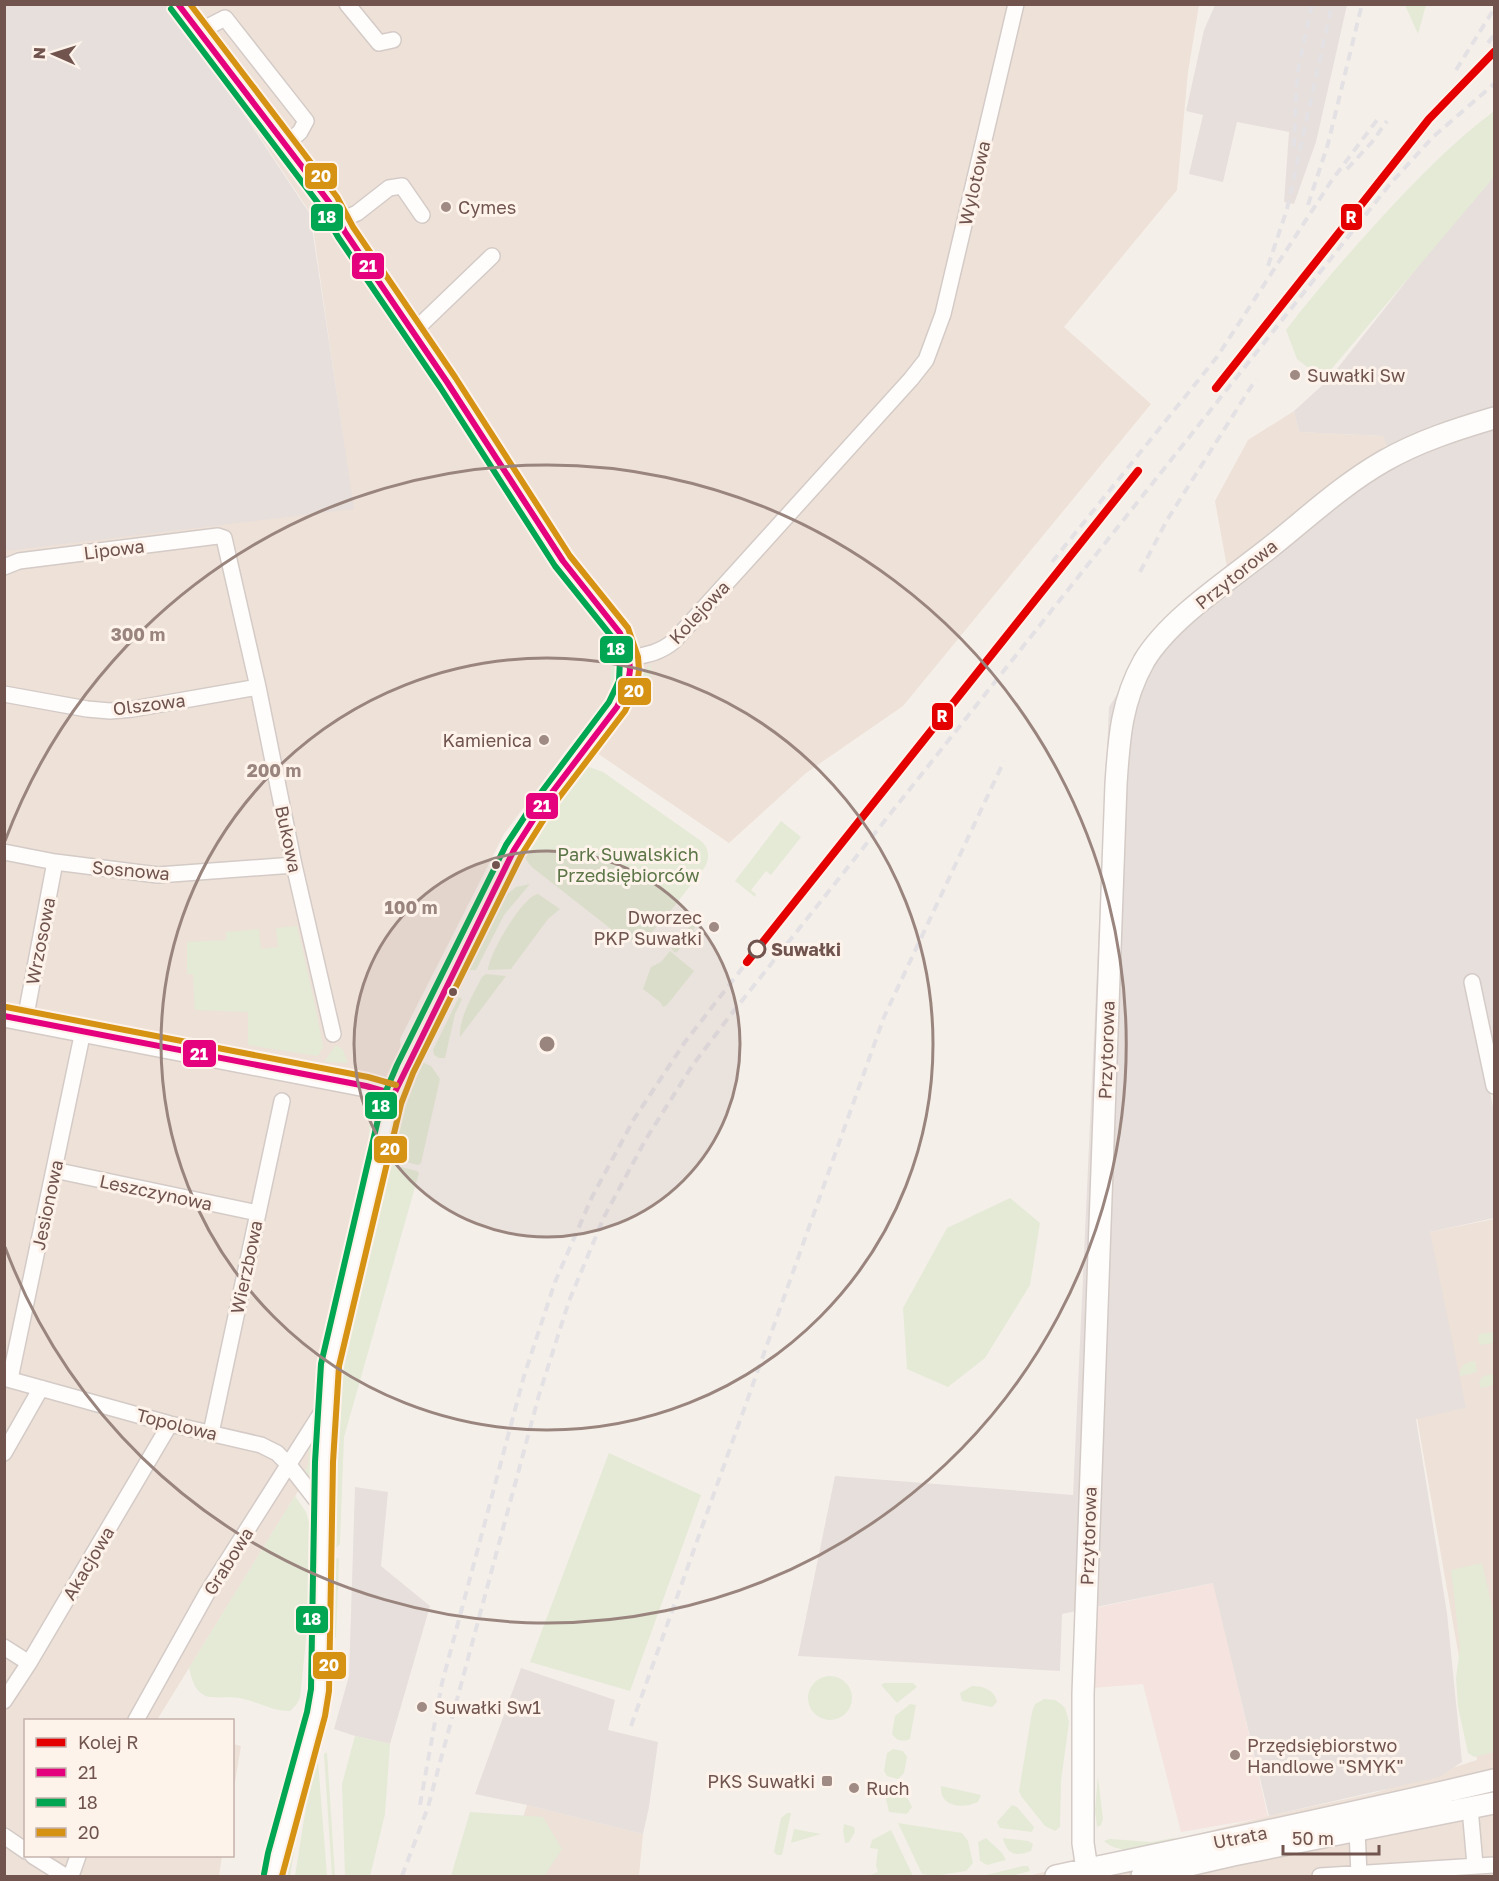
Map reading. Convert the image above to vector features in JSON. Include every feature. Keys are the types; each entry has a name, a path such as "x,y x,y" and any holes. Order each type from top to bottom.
{"street":[{"path":"178,4 329,202 339,221 562,561 620,633 629,658 629,677 624,695 544,803 514,850 394,1094 335,1340 326,1406 319,1696 273,1876"},
{"path":"347,4 379,43 393,40"},
{"name":"Wylotowa","path":"926,360 943,314 1016,4"},
{"path":"198,32 225,18 299,111 306,121 300,132 286,144"},
{"path":"339,221 357,213 389,188 402,186 422,215"},
{"path":"413,332 492,256"},
{"name":"Kolejowa","path":"629,658 665,649 674,641 926,360"},
{"name":"Przytorowa","path":"1087,1873 1083,1844 1083,1694 1089,1505 1116,784 1120,727 1130,690 1145,660 1166,632 1351,483 1384,460 1447,432 1494,418"},
{"name":"Lipowa","path":"4,567 19,561 218,536 224,538"},
{"name":"Bukowa","path":"224,538 258,687 294,865 333,1034"},
{"name":"Olszowa","path":"4,694 110,711 258,687"},
{"name":"Sosnowa","path":"4,852 55,862 158,875 294,865"},
{"name":"Wrzosowa","path":"15,1018 55,862"},
{"path":"1472,982 1494,1086"},
{"path":"15,1018 366,1086 394,1094"},
{"name":"Jesionowa","path":"7,1378 83,1031"},
{"name":"Wierzbowa","path":"211,1433 282,1101"},
{"name":"Leszczynowa","path":"54,1170 258,1213"},
{"name":"Topolowa","path":"7,1378 170,1424 261,1445 277,1453 289,1465 324,1510"},
{"path":"4,1453 41,1388"},
{"name":"Grabowa","path":"137,1719 207,1593 326,1406"},
{"name":"Akacjowa","path":"4,1701 29,1663 170,1424"},
{"path":"4,1647 29,1663"},
{"name":"Utrata","path":"1056,1876 1087,1873 1142,1857 1358,1813 1494,1780"},
{"name":"Utrata","path":"1142,1876 1233,1855 1494,1803"},
{"path":"1470,1808 1475,1865"},
{"path":"1357,1831 1359,1874"},
{"path":"4,1836 24,1850"},
{"path":"35,1857 65,1876"},
{"path":"71,1876 78,1857"},
{"path":"1320,1876 1494,1865"}],"shaded area":[{"path":"4,5 172,5 310,214 354,509 5,551"},
{"path":"173,5 1199,5 1188,72 1177,190 1064,327 1151,404 903,706 806,773 729,843 575,738 504,834 400,1039 407,1119 342,1420 158,1719 24,1719 24,1857 222,1857 219,1876 5,1876 4,548 353,507 311,214"},
{"path":"1215,5 1347,5 1316,142 1294,204 1284,202 1289,132 1237,122 1223,182 1189,174 1203,115 1186,111 1204,30"},
{"path":"1494,170 1494,1048 1482,1051 1494,1112 1494,1218 1430,1232 1466,1408 1416,1419 1447,1613 1462,1762 1439,1777 1269,1816 1213,1583 1062,1614 1060,1671 798,1656 835,1476 1073,1495 1109,707 1165,618 1283,521 1387,446 1383,436 1299,432 1294,411 1329,379"},
{"path":"1294,411 1299,432 1383,436 1387,445 1283,521 1227,567 1215,501 1248,440"},
{"path":"1494,1219 1494,1876 1028,1876 1269,1816 1374,1793 1477,1760 1417,1418 1466,1408 1451,1359 1430,1232"},
{"path":"355,1487 388,1492 381,1566 430,1606 390,1744 334,1729 349,1676"},
{"path":"1214,1583 1268,1817 1181,1832 1143,1684 1092,1688 1095,1608"},
{"path":"521,1668 615,1700 608,1730 658,1742 643,1834 475,1794"},
{"path":"234,1744 241,1746 234,1788"},
{"path":"527,1805 643,1834 639,1876 504,1876"}],"green space":[{"path":"1405,5 1426,5 1418,34"},
{"path":"1494,111 1494,177 1323,379 1297,359 1286,330 1344,259 1408,189 1450,148"},
{"path":"615,640 619,675 611,696 611,644"},
{"path":"651,664 651,676 633,700 631,699 639,677"},
{"name":"Park Suwalskich Przedsiębiorców","path":"589,767 603,772 701,841 707,850 708,860 705,867 649,935 640,940 620,936 533,868 523,850 581,768"},
{"path":"781,821 801,837 771,875 766,871 751,890 756,894 755,897 735,881"},
{"path":"530,884 504,915 476,970 468,970 506,895 516,887"},
{"path":"538,894 560,909 548,919 511,969 488,970 507,927 531,897"},
{"path":"695,920 698,923 693,930 695,931 676,953 671,949"},
{"path":"297,926 323,1047 318,1056 248,1045 248,1012 195,1010 193,974 187,974 187,942 226,940 226,932 259,929 261,949 278,947 276,928"},
{"path":"670,951 694,971 663,1007 643,989 651,967 661,962"},
{"path":"486,974 506,976 460,1037 467,1006 482,977"},
{"path":"459,997 462,999 455,1014 445,1058 439,1058 434,1055 433,1050"},
{"path":"336,1045 343,1050 348,1063 324,1062"},
{"path":"418,1060 431,1066 440,1079 421,1163 418,1165 386,1157 396,1115"},
{"path":"369,1098 374,1104 378,1117 372,1151 369,1142"},
{"path":"385,1163 419,1173 344,1437 340,1544 336,1548 331,1548 337,1374"},
{"path":"1010,1198 1040,1223 1030,1285 985,1358 948,1387 907,1369 903,1308 947,1228"},
{"path":"1493,1332 1494,1343 1480,1345 1479,1334"},
{"path":"1475,1361 1477,1372 1460,1376 1464,1365"},
{"path":"1494,1373 1494,1385 1481,1388 1479,1383 1482,1377"},
{"path":"318,1433 317,1489 304,1473 308,1465 309,1445"},
{"path":"609,1453 701,1495 630,1691 530,1662"},
{"path":"295,1496 306,1512 309,1522 307,1630 300,1698 290,1711 239,1698 206,1696 196,1688 189,1668"},
{"path":"331,1555 339,1559 336,1638 330,1632"},
{"path":"1482,1563 1494,1616 1494,1752 1474,1757 1468,1753 1458,1707 1456,1678 1460,1647 1451,1570"},
{"path":"830,1676 845,1683 852,1698 845,1713 830,1720 815,1713 808,1698 815,1683"},
{"path":"884,1683 913,1683 917,1687 897,1703 881,1685"},
{"path":"972,1686 988,1690 994,1694 997,1702 992,1707 962,1701 960,1693"},
{"path":"1044,1699 1055,1700 1061,1704 1065,1708 1069,1722 1061,1781 1060,1827 1055,1831 1045,1826 1019,1791 1032,1712 1035,1704"},
{"path":"910,1704 916,1705 910,1739 900,1740 892,1734 895,1716"},
{"path":"355,1736 390,1744 385,1814 370,1876 345,1876 342,1784"},
{"path":"319,1740 301,1810 290,1876 283,1876 286,1856"},
{"path":"893,1749 903,1751 907,1757 904,1773 898,1779 887,1776 884,1771 887,1753"},
{"path":"327,1752 335,1876 332,1876 324,1754"},
{"path":"318,1761 327,1876 295,1876 307,1801"},
{"path":"1098,1777 1103,1819 1101,1825 1097,1827 1095,1810"},
{"path":"887,1785 903,1789 912,1807 907,1814 889,1812 884,1790"},
{"path":"941,1786 981,1795 978,1802 959,1806 944,1798"},
{"path":"281,1795 284,1800 262,1876 258,1876"},
{"path":"1012,1805 1017,1807 1034,1827 1032,1832 1000,1828 997,1822"},
{"path":"470,1812 543,1817 562,1849 544,1876 451,1876"},
{"path":"791,1813 782,1855 777,1855 774,1852 781,1818"},
{"path":"898,1823 962,1833 968,1841 973,1863 966,1871 934,1876 922,1874"},
{"path":"844,1824 854,1827 855,1832 849,1842 845,1843 843,1831"},
{"path":"794,1829 821,1834 791,1843"},
{"path":"891,1830 913,1876 870,1875 878,1872 876,1865 878,1849 870,1848 872,1840"},
{"path":"986,1838 1006,1860 987,1865 980,1861 978,1842"},
{"path":"1003,1838 1028,1841 1033,1844 1031,1851 1021,1854 1013,1853 1007,1848"},
{"path":"1174,1838 1175,1842 1129,1850 1120,1849 1104,1841 1110,1839 1151,1842"},
{"path":"1028,1866 1030,1871 1011,1876 982,1876"}],"railway":[{"path":"1294,147 1297,75 1312,4"},
{"path":"1268,266 1287,209 1332,4"},
{"path":"1308,205 1328,144 1362,4"},
{"path":"1456,70 1494,9"},
{"path":"1488,43 1494,35"},
{"path":"402,1876 428,1807 539,1395 569,1301 604,1217 646,1139 692,1066 729,1017 1390,184 1433,137 1494,84"},
{"path":"1052,562 1217,357 1332,180 1380,116"},
{"path":"1347,169 1372,142 1387,121"},
{"path":"1140,572 1167,520 1256,379"},
{"path":"1099,519 1114,498"},
{"path":"631,1726 884,1017 1004,761"},
{"path":"420,1805 442,1683 524,1376 555,1282 592,1197 634,1119 685,1042 747,962"}],"rail line":[{"name":"R","path":"1216,388 1429,119 1494,52"},
{"name":"R","path":"747,962 1138,471"}],"transit line":[{"name":"21","path":"178,4 329,202 345,232 447,382 563,561 620,633 629,658 628,684 617,707 544,803 514,850 394,1094"},
{"name":"20","path":"190,4 337,197 353,227 455,377 570,556 628,628 638,657 639,670 637,686 625,711 551,808 522,854 413,1073 401,1104 339,1366 333,1462 329,1691 325,1716 282,1876"},
{"name":"18","path":"171,9 321,207 338,237 440,387 555,566 612,637 620,660 619,681 609,702 537,798 506,845 397,1065 383,1098 321,1364 315,1462 311,1689 264,1874"},
{"name":"20","path":"6,1007 368,1077 396,1085"},
{"name":"21","path":"4,1016 366,1086 394,1094"}],"place":[{"name":"Cymes","path":"446,207"},
{"name":"Suwałki Sw","path":"1295,375"},
{"name":"Kamienica","path":"544,740"},
{"name":"Dworzec PKP Suwałki","path":"714,927"},
{"name":"Suwałki","path":"757,949"},
{"name":"Suwałki Sw1","path":"422,1707"},
{"name":"Przędsiębiorstwo Handlowe \"SMYK\"","path":"1235,1755"},
{"name":"PKS Suwałki","path":"827,1781"},
{"name":"Ruch","path":"854,1788"}]}
